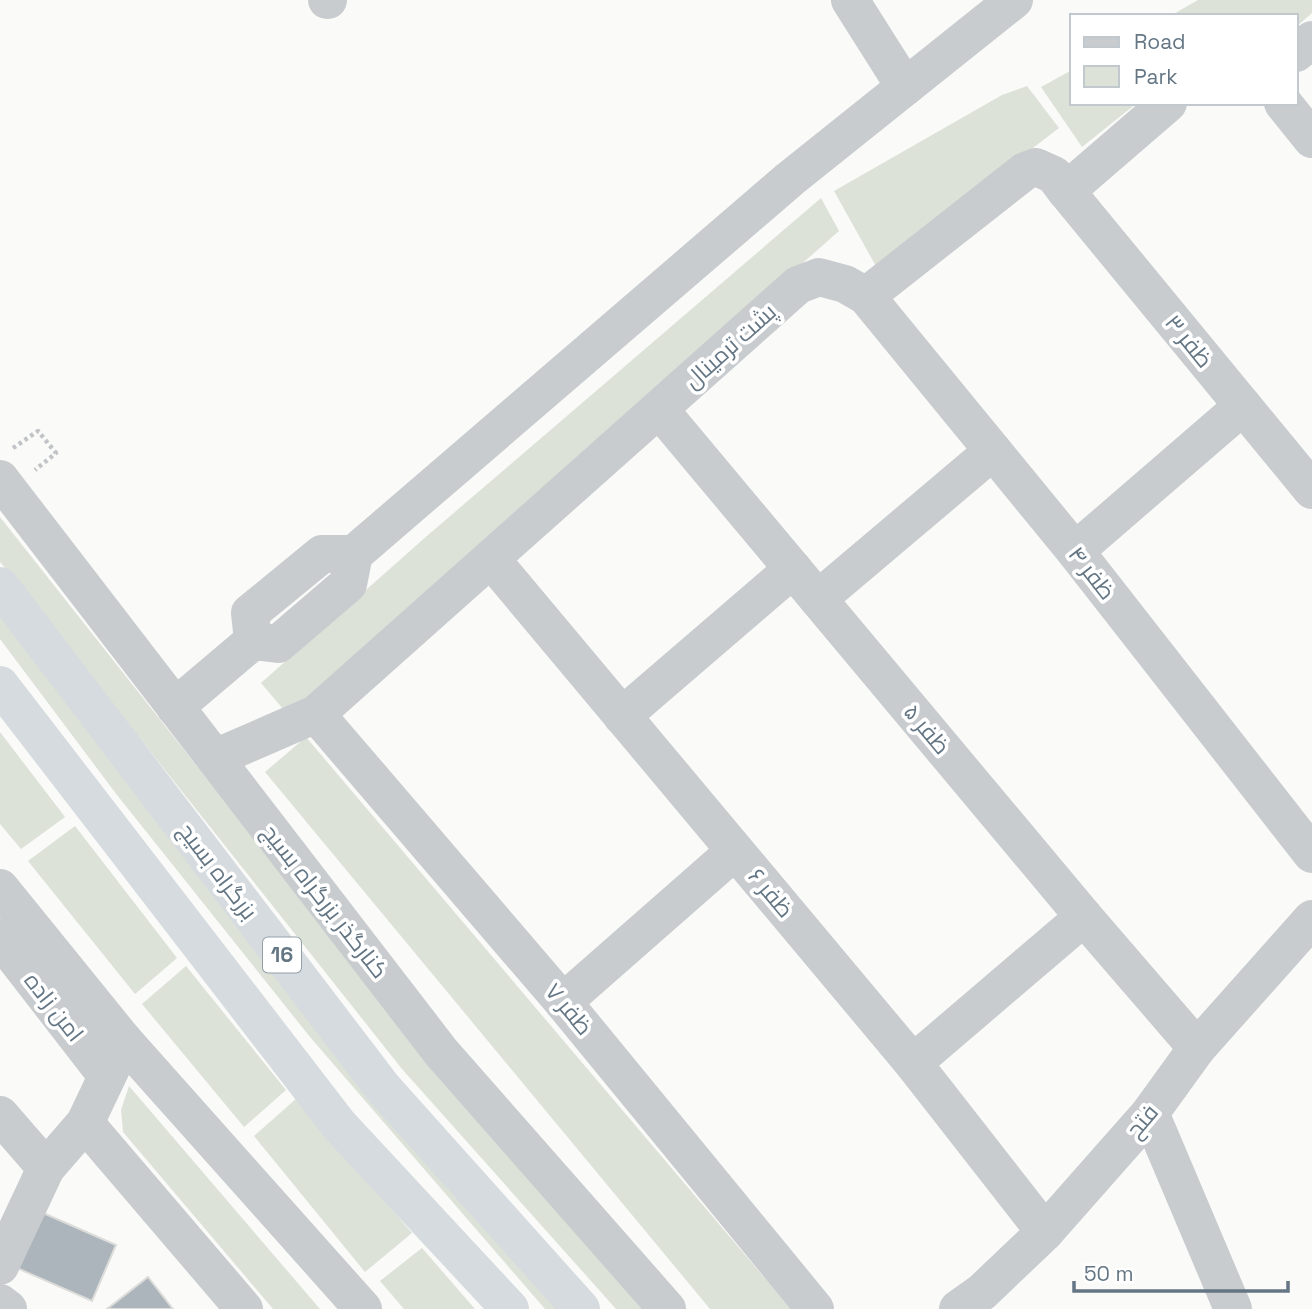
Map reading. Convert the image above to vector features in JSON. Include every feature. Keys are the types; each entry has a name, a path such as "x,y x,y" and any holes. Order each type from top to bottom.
{"highway":[{"name":"بزرگراه بسیج","path":"0,586 383,1088 580,1309"},
{"name":"16","path":"0,685 339,1125 510,1309"}],"street":[{"path":"850,0 905,87"},
{"path":"175,707 253,641 278,643 348,584 354,554 790,179 1014,0"},
{"path":"1298,51 1312,40"},
{"path":"866,296 1025,171 1036,167 1054,175 1066,191 1166,105"},
{"path":"1285,105 1312,139"},
{"name":"ظفر ۳","path":"1066,191 1312,490"},
{"name":"پشت ترمینال","path":"215,758 316,714 798,285 819,277 845,284 866,296"},
{"name":"ظفر ۴","path":"866,296 1075,551 1312,854"},
{"path":"1075,551 1243,406"},
{"name":"ظفر ۵","path":"659,409 1197,1048"},
{"path":"818,599 993,452"},
{"name":"کنارگذر بزرگراه بسیج","path":"5,464 175,707 441,1052 667,1309"},
{"name":"ظفر ۶","path":"491,559 913,1063 1045,1232"},
{"path":"622,716 793,569"},
{"name":"ظفر ۷","path":"316,714 563,1002 815,1309"},
{"path":"563,1002 735,851"},
{"path":"0,888 124,1041 363,1309"},
{"path":"913,1063 1084,917"},
{"name":"فتح","path":"977,1303 1045,1232 1150,1113 1197,1048 1312,919"},
{"name":"امن زاده","path":"0,939 107,1076"},
{"path":"0,1266 46,1168 85,1123 124,1041"},
{"path":"1150,1113 1233,1309"},
{"path":"0,1115 46,1168"},
{"path":"85,1123 244,1309"},
{"path":"0,1149 46,1168"},
{"path":"0,1303 8,1309"}],"path":[{"path":"5,464 38,431 56,453"}],"green space":[{"path":"1198,0 1312,0 1312,13 1298,25 1298,14 1174,14"},
{"path":"1070,71 1070,105 1134,105 1082,147 1041,87"},
{"path":"1027,86 1059,128 877,268 834,191 1002,95"},
{"path":"821,198 839,231 289,716 261,683 428,535"},
{"path":"0,517 422,1051 648,1309 616,1309 402,1069 0,562"},
{"path":"0,617 567,1309 545,1309 310,1037 117,795 0,639"},
{"path":"0,732 65,817 21,849 0,824"},
{"path":"306,737 791,1309 710,1309 265,772"},
{"path":"75,826 177,958 135,994 28,861"},
{"path":"186,966 286,1090 244,1127 142,1004"},
{"path":"129,1086 320,1309 273,1309 123,1132 121,1110"},
{"path":"297,1098 412,1233 365,1272 254,1136"},
{"path":"422,1248 475,1309 404,1309 380,1281"}],"building":[{"path":"41,1212 116,1245 92,1301 17,1268"},
{"path":"148,1277 173,1309 107,1309"}]}
